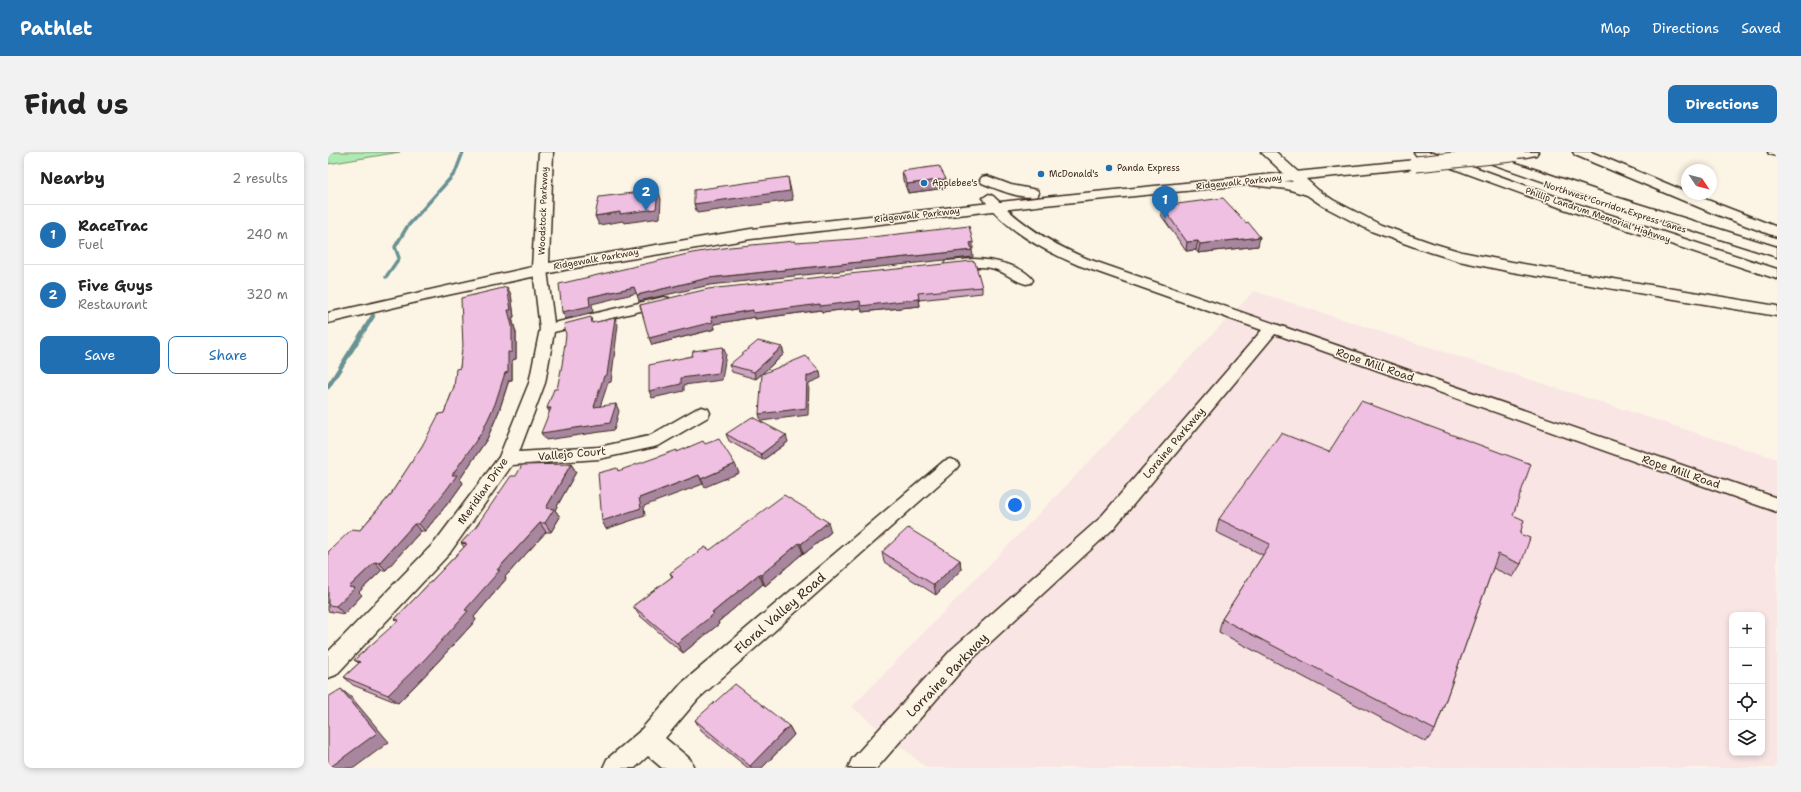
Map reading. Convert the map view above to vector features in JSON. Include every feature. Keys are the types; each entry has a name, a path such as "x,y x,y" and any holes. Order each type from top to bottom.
{"main road":[{"name":"Woodstock Parkway","path":"540,264 543,247 544,168 546,152"},
{"name":"Ridgewalk Parkway","path":"1291,173 1453,152"},
{"name":"Northwest Corridor Express Lanes","path":"1453,152 1571,193 1777,259"},
{"name":"Phillip Landrum Memorial Highway","path":"1473,152 1611,200 1777,252"},
{"name":"Ridgewalk Parkway","path":"328,318 540,264 651,239 762,223 1291,173 1419,158 1531,152"},
{"path":"1580,152 1720,212 1777,232"},
{"path":"1601,152 1603,157 1616,167"},
{"path":"1250,177 1267,166 1270,154 1313,193 1343,212 1376,228 1426,246 1459,256 1512,267 1777,311"},
{"name":"Phillip Landrum Memorial Highway","path":"1419,158 1777,274"},
{"name":"Ridgewalk Parkway","path":"993,202 1032,193 1250,177"},
{"path":"1250,177 1288,185 1313,193"},
{"path":"987,180 1007,188 1032,193"},
{"name":"Ridgewalk Parkway","path":"328,307 451,278 540,264"}],"street":[{"name":"Rope Mill Road","path":"993,202 1034,239 1065,255 1777,505"},
{"path":"934,266 988,262 1006,268 1026,280"},
{"name":"Meridian Drive","path":"328,668 442,548 507,459 537,383 547,329 540,264"},
{"path":"547,329 679,297"},
{"name":"Loraine Parkway","path":"1073,554 1106,524 1272,328"},
{"name":"Vallejo Court","path":"507,459 599,453 654,441 702,413"},
{"name":"Floral Valley Road","path":"616,768 648,740 690,691 950,465"},
{"name":"Lorraine Parkway","path":"861,768 960,656 1073,554"},
{"path":"648,740 681,768"}],"shaded area":[{"path":"1254,291 1777,459 1777,768 927,768 852,707"}],"green space":[{"path":"328,152 400,152 328,164"}],"building":[{"path":"939,166 946,179 907,184 902,171"},
{"path":"788,177 790,191 694,204 694,190"},
{"path":"658,190 656,209 595,216 599,197"},
{"path":"1223,198 1246,223 1248,222 1260,237 1200,244 1198,241 1187,242 1162,206"},
{"path":"969,226 973,242 970,243 972,250 708,278 637,295 634,287 589,297 590,306 562,312 559,284 692,253 730,247 795,241 795,243 854,239"},
{"path":"972,261 975,262 982,287 918,293 919,299 861,306 860,301 820,306 820,304 753,313 753,310 711,317 713,322 649,338 640,305 708,289"},
{"path":"507,287 511,310 508,310 512,326 512,352 508,352 508,372 505,373 495,404 482,432 452,475 457,475 419,524 414,524 379,563 375,562 349,587 355,588 336,606 328,605 328,552 352,529 360,530 393,492 422,446 439,414 444,413 454,387 456,369 460,368 463,347 461,298"},
{"path":"591,317 592,323 615,318 607,375 604,376 594,407 616,404 610,423 541,433 551,408 547,408 554,389 557,389 566,335 564,324"},
{"path":"758,341 782,347 754,372 729,365"},
{"path":"723,347 719,373 681,378 681,384 649,391 649,365 692,356 693,351"},
{"path":"806,356 820,371 807,376 806,408 759,414 762,374"},
{"path":"1361,401 1531,464 1513,515 1524,520 1520,534 1530,538 1521,564 1498,554 1435,730 1222,619 1270,544 1219,519 1281,433 1329,452"},
{"path":"752,417 786,435 761,454 726,434"},
{"path":"719,439 735,464 701,479 699,475 639,498 641,508 602,521 598,473 617,468 618,471 677,450 677,452 703,441 705,444"},
{"path":"571,464 546,508 554,509 545,523 540,523 497,570 500,570 465,610 468,611 426,658 388,695 344,677 360,662 354,660 399,620 395,619 467,544 461,543 475,528 511,476 516,476 522,465"},
{"path":"784,495 828,522 801,544 799,543 761,575 759,574 712,613 714,614 677,643 633,606 673,576 670,573 705,547 710,550"},
{"path":"908,528 960,560 934,585 882,552"},
{"path":"735,684 789,726 750,766 695,720"},
{"path":"341,689 377,733 328,768 328,697"}],"waterway":[{"path":"386,277 399,258 395,247 407,227 455,173 463,152"},
{"path":"328,387 373,316"}],"place":[{"name":"Panda Express","path":"1109,168"},
{"name":"McDonald's","path":"1041,174"},
{"name":"Applebee's","path":"924,183"},
{"name":"Five Guys","path":"646,211"},
{"name":"RaceTrac","path":"1165,219"}]}
